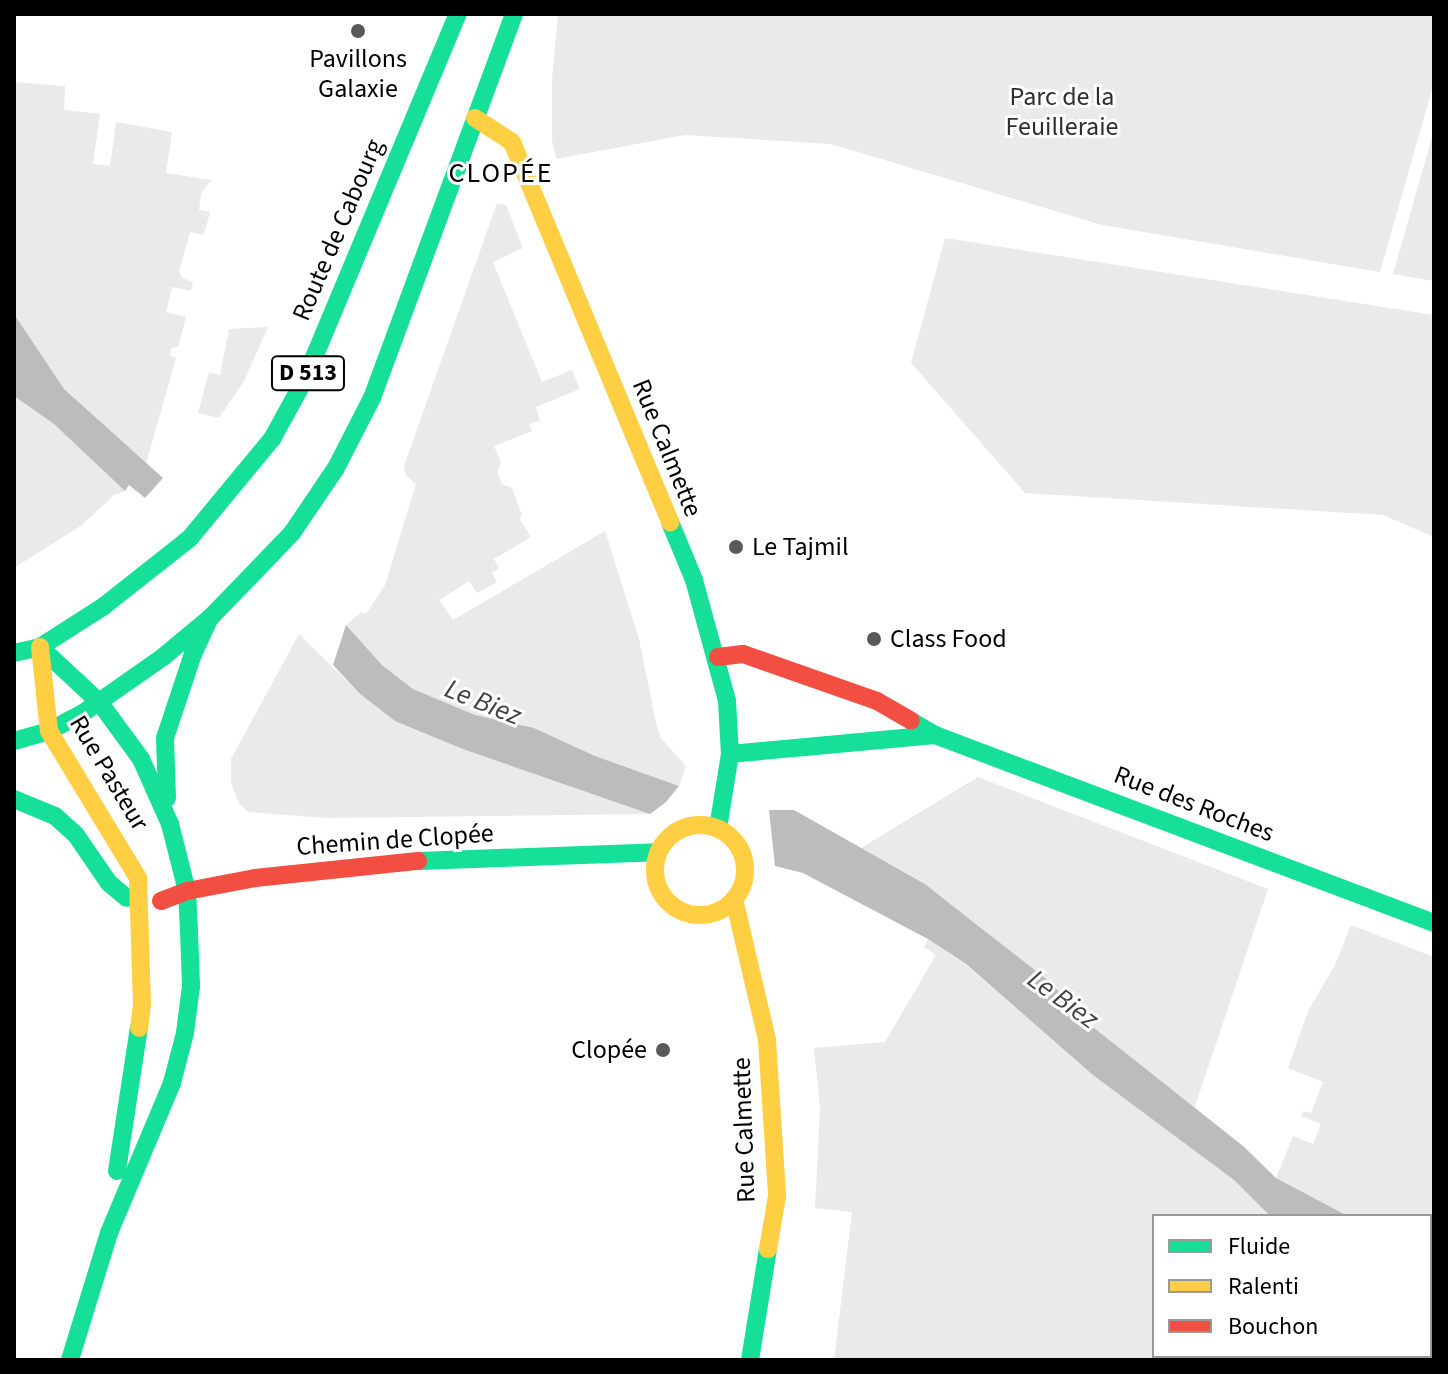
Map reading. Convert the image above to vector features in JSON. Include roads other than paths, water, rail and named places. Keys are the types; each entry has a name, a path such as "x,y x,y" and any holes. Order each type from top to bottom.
{"main road":[{"name":"Route de Cabourg","path":"40,647 104,606 190,538 272,439 305,379 458,14"},
{"name":"D 513","path":"14,741 49,731 100,703 210,618 292,533 351,442 372,398 514,14"},
{"name":"Rue Calmette","path":"475,118 512,142 694,580 718,657 727,701 730,754 725,800 718,828"},
{"path":"170,824 163,770 165,738 193,654 210,618"},
{"name":"D 513","path":"14,653 40,647"},
{"name":"Rue Pasteur","path":"40,647 100,703 141,759 170,824 187,891 191,986 185,1033 167,1096 109,1233 70,1360"},
{"name":"Rue Pasteur","path":"40,647 49,731 129,857 138,878 142,1005 109,1233"},
{"name":"Rue des Roches","path":"718,657 743,654 864,697 935,735 1434,923"},
{"name":"Rue des Roches","path":"730,754 935,735"},
{"path":"14,799 55,816 76,835 109,883 141,909"},
{"path":"701,825 718,828 732,838 743,860 743,885 734,899 720,910 702,915 684,912 669,902 658,888 655,870 658,852 668,837 683,828 701,825"},
{"name":"Chemin de Clopée","path":"141,909 187,891 255,878 405,861 658,852"},
{"name":"Rue Calmette","path":"734,899 767,1040 775,1133 777,1196 750,1360"}],"water":[{"path":"14,314 64,389 163,478 145,498 129,485 125,491 54,424 14,396"},
{"path":"346,625 382,665 413,689 475,715 534,728 595,756 679,786 666,802 650,814 463,749 395,721 359,693 333,665"},
{"name":"Le Biez","path":"769,810 794,810 925,884 1050,982 1084,1020 1243,1146 1276,1178 1344,1214 1268,1214 1234,1180 1093,1075 966,964 928,939 803,873 775,866"}],"place":[{"name":"Pavillons Galaxie","path":"358,31"},
{"name":"Le Tajmil","path":"736,547"},
{"name":"Class Food","path":"874,639"},
{"name":"Clopée","path":"663,1050"}],"district":[{"name":"CLOPÉE","path":"501,173"}],"park label":[{"name":"Parc de la Feuilleraie","path":"1062,112"}]}
